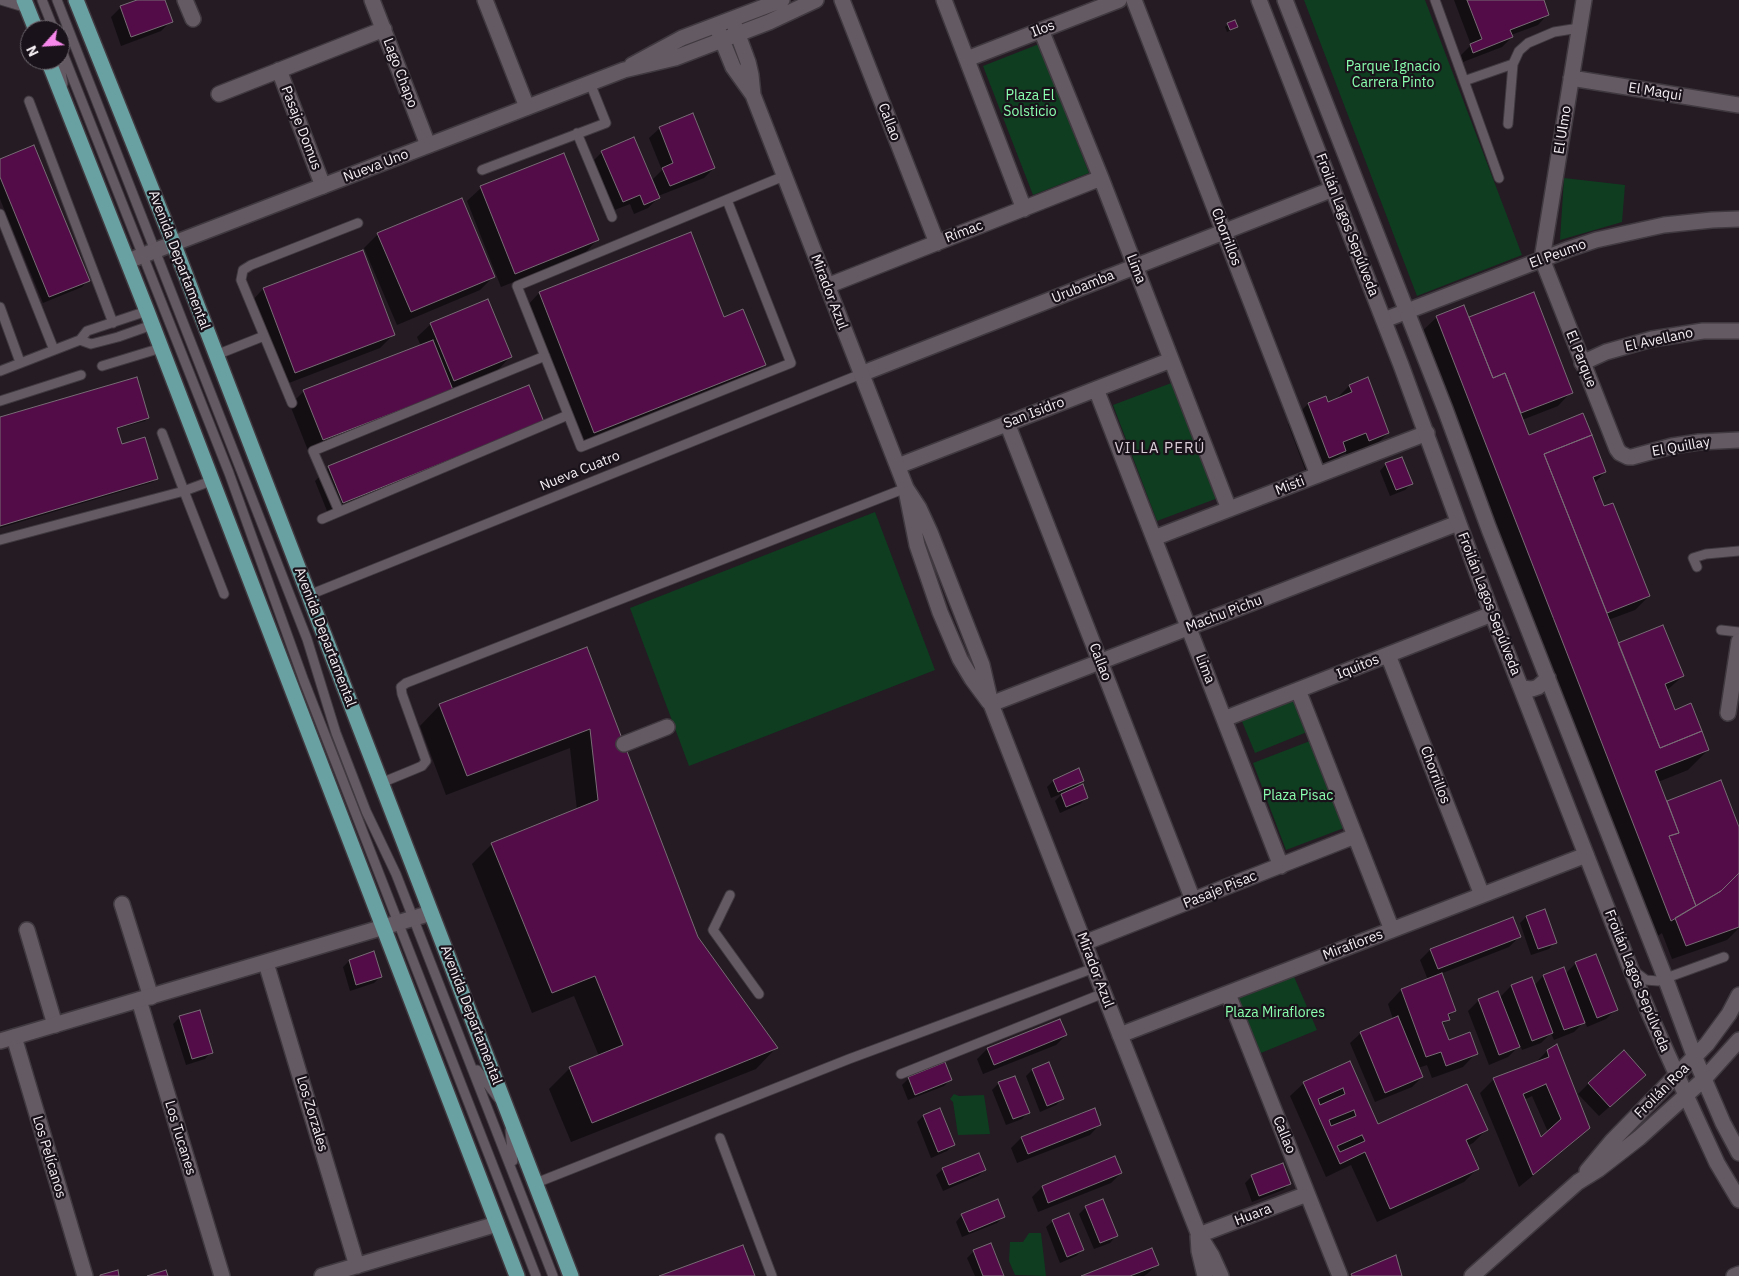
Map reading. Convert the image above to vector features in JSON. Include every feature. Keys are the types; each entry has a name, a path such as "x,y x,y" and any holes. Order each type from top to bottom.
{"main road":[{"name":"Avenida Departamental","path":"76,0 174,245 571,1276"},
{"path":"25,4 32,20"},
{"path":"52,70 150,318 517,1276"}],"street":[{"path":"185,0 192,19"},
{"name":"Lago Chapo","path":"372,0 428,145"},
{"path":"485,0 527,107"},
{"name":"Nueva Uno","path":"624,70 665,46 732,19 761,3 782,0"},
{"name":"Nueva Uno","path":"128,261 174,245 624,70 674,58 738,34 785,16 816,0"},
{"name":"Callao","path":"842,0 937,243"},
{"path":"944,0 1024,209"},
{"name":"Ilos","path":"967,59 1119,0"},
{"name":"Chorrillos","path":"1134,0 1318,475"},
{"name":"Froilán Lagos Sepúlveda","path":"1259,0 1427,433 1492,614 1630,967 1685,1095 1717,1163 1739,1200"},
{"name":"Froilán Lagos Sepúlveda","path":"1285,0 1446,409 1489,529 1695,1058 1739,1154"},
{"name":"El Ulmo","path":"1542,260 1584,0"},
{"name":"Mirador Azul","path":"732,19 748,62 753,95 861,374 906,488 919,508 930,532 979,656 988,684 991,704 1198,1235 1212,1256 1221,1276"},
{"path":"1272,32 1294,23"},
{"name":"Mirador Azul","path":"716,25 732,67 753,95"},
{"name":"Pasaje Domus","path":"219,94 384,29"},
{"name":"Lima","path":"1041,30 1101,178 1229,509"},
{"name":"Pasaje Domus","path":"279,70 323,186"},
{"name":"El Maqui","path":"1571,78 1739,105"},
{"name":"Rímac","path":"827,286 1101,178"},
{"name":"Urubamba","path":"861,374 1333,189"},
{"name":"El Peumo","path":"1384,320 1596,240 1688,222 1739,218"},
{"name":"El Parque","path":"1542,260 1617,449 1624,456"},
{"name":"El Avellano","path":"1582,363 1606,352 1652,339 1703,331 1739,331"},
{"name":"San Isidro","path":"898,466 1171,360"},
{"name":"Lima","path":"1096,389 1281,866"},
{"name":"Callao","path":"1007,423 1193,900"},
{"name":"Misti","path":"1154,538 1427,433"},
{"name":"El Quillay","path":"1624,456 1632,457 1672,446 1698,442 1739,440"},
{"name":"Machu Pichu","path":"991,704 1189,628 1460,528 1489,529"},
{"name":"Iquitos","path":"1224,720 1492,614"},
{"path":"1728,713 1739,641"},
{"name":"Chorrillos","path":"1388,655 1482,895"},
{"path":"1521,688 1532,689 1538,687 1548,678"},
{"path":"1298,690 1392,930"},
{"path":"624,744 667,727"},
{"name":"Pasaje Pisac","path":"1084,943 1355,836"},
{"name":"Miraflores","path":"1120,1035 1586,855"},
{"name":"Los Tucanes","path":"122,904 145,998 222,1276"},
{"path":"7,1040 432,913"},
{"path":"27,930 55,1025"},
{"name":"Los Zorzales","path":"266,963 367,1268"},
{"name":"Callao","path":"1228,994 1340,1276"},
{"name":"Froilán Roa","path":"1472,1276 1578,1182 1612,1141 1695,1058 1718,1029 1739,995"},
{"name":"Los Pelícanos","path":"7,1040 85,1276"},
{"name":"Froilán Roa","path":"1578,1182 1599,1169 1640,1138 1704,1079 1739,1040"},
{"name":"Huara","path":"1198,1235 1307,1194"},
{"path":"322,1276 367,1268 497,1224"},
{"name":"Mirador Azul","path":"1198,1235 1204,1276"},
{"path":"1734,1276 1739,1274"}],"lane":[{"path":"1,0 25,4"},
{"path":"42,0 49,20"},
{"path":"57,0 304,681 536,1276"},
{"path":"1435,0 1499,178"},
{"path":"1508,124 1513,64 1520,51 1528,43 1554,32 1579,28"},
{"path":"1464,81 1513,64"},
{"path":"70,69 149,254 307,639 336,733 366,811 396,874 414,918 553,1276"},
{"path":"61,70 68,111"},
{"path":"482,170 606,123 590,83"},
{"path":"29,101 113,323"},
{"path":"578,133 612,217"},
{"path":"727,200 791,363 580,447 517,286 784,176"},
{"path":"0,214 54,350"},
{"path":"292,403 241,280 244,270 252,265 358,223"},
{"path":"0,307 20,362"},
{"path":"0,371 80,340 87,331 113,323 150,318"},
{"path":"80,340 91,344 118,337 150,318"},
{"path":"216,355 264,336"},
{"path":"102,366 161,348"},
{"path":"339,511 314,451 545,356"},
{"name":"Nueva Cuatro","path":"309,595 861,374"},
{"path":"0,401 81,375"},
{"path":"322,519 568,415"},
{"path":"162,433 224,594"},
{"path":"0,540 184,491 211,481"},
{"path":"381,782 415,769 426,761 402,694 401,687 406,683 906,488"},
{"path":"1697,567 1693,558 1706,554 1739,551"},
{"path":"1721,630 1739,632"},
{"path":"730,895 714,930 759,994"},
{"path":"1630,967 1640,977 1658,982 1724,957"},
{"path":"536,1183 858,1055 1094,968"},
{"path":"902,1074 1104,993"},
{"path":"470,1062 509,1113 513,1172"},
{"path":"720,1138 772,1276"}],"green space":[{"name":"Parque Ignacio Carrera Pinto","path":"1304,0 1425,0 1522,255 1417,296"},
{"name":"Plaza El Solsticio","path":"1039,44 1089,173 1033,195 983,66"},
{"path":"1564,178 1625,185 1622,222 1560,240"},
{"path":"1174,382 1218,498 1157,521 1113,405"},
{"path":"875,512 935,670 689,766 630,608"},
{"path":"1294,698 1307,732 1255,753 1241,719"},
{"name":"Plaza Pisac","path":"1310,741 1344,828 1286,850 1253,763"},
{"name":"Plaza Miraflores","path":"1292,972 1317,1030 1256,1055 1232,996"},
{"path":"954,1094 959,1096 984,1095 990,1134 958,1135 953,1102 950,1099"},
{"path":"1029,1233 1041,1233 1046,1276 1015,1275 1009,1261 1010,1242 1023,1242"}],"building":[{"path":"137,0 165,0 173,22 131,37 120,6"},
{"path":"1467,0 1544,0 1549,15 1510,30 1513,37 1473,53 1470,44 1482,39"},
{"path":"1235,20 1238,27 1230,30 1227,23"},
{"path":"693,113 715,168 670,186 662,168 673,163 659,127"},
{"path":"634,137 660,198 644,205 640,195 623,202 601,151"},
{"path":"34,145 90,281 49,297 0,177 0,159"},
{"path":"564,153 599,240 515,274 480,186"},
{"path":"462,198 495,277 411,312 377,233"},
{"path":"691,232 724,317 743,309 766,365 594,433 539,292"},
{"path":"363,250 395,335 295,373 263,288"},
{"path":"1534,292 1573,393 1521,413 1505,373 1493,378 1469,317"},
{"path":"488,299 512,357 454,381 430,323"},
{"path":"1464,305 1493,378 1505,373 1529,435 1583,413 1592,435 1544,454 1660,748 1702,731 1709,750 1655,771 1679,833 1669,836 1696,906 1671,921 1436,316"},
{"path":"433,340 453,390 323,440 303,390"},
{"path":"137,377 149,418 117,428 122,444 145,437 158,479 0,526 0,417"},
{"path":"1368,377 1389,433 1369,441 1366,433 1343,442 1346,451 1329,458 1308,403 1326,396 1328,402 1352,392 1349,385"},
{"path":"529,385 544,422 343,503 328,466"},
{"path":"1592,435 1606,472 1593,477 1604,506 1613,503 1650,596 1607,613 1544,454"},
{"path":"1402,457 1413,484 1396,490 1385,463"},
{"path":"1663,625 1684,676 1665,684 1675,710 1691,703 1702,731 1660,748 1618,643"},
{"path":"587,647 698,937 778,1048 592,1123 569,1067 623,1045 595,976 552,993 491,843 598,800 590,729 467,776 439,704"},
{"path":"1079,768 1084,781 1058,792 1053,780"},
{"path":"1721,780 1739,827 1739,873 1721,891 1696,906 1669,836 1679,833 1667,801"},
{"path":"1083,784 1088,798 1066,807 1061,794"},
{"path":"1739,873 1739,927 1686,946 1675,918 1721,891"},
{"path":"1545,909 1557,943 1538,949 1526,916"},
{"path":"1513,917 1521,937 1438,969 1430,949"},
{"path":"374,951 382,977 356,985 349,960"},
{"path":"1596,954 1618,1010 1597,1018 1575,962"},
{"path":"1564,967 1585,1023 1564,1030 1543,975"},
{"path":"1442,973 1456,1011 1448,1014 1450,1020 1442,1022 1449,1040 1470,1032 1478,1054 1446,1066 1441,1052 1426,1057 1401,989"},
{"path":"1532,977 1553,1033 1532,1041 1511,985"},
{"path":"1498,991 1520,1047 1499,1055 1478,999"},
{"path":"200,1010 213,1053 192,1059 179,1016"},
{"path":"1398,1016 1423,1077 1385,1093 1360,1032"},
{"path":"1060,1019 1067,1035 994,1065 987,1048"},
{"path":"1557,1044 1590,1128 1533,1175 1493,1078 1549,1057 1547,1050","holes":["1546,1084 1561,1119 1541,1137 1523,1094"]},
{"path":"1624,1050 1646,1075 1610,1107 1588,1083"},
{"path":"1350,1061 1378,1124 1467,1084 1488,1130 1466,1140 1479,1169 1390,1209 1365,1152 1340,1164 1303,1082","holes":["1343,1088 1345,1094 1320,1105 1318,1099","1354,1110 1356,1116 1331,1126 1329,1120","1362,1135 1365,1141 1340,1152 1337,1146"]},
{"path":"945,1062 952,1080 915,1095 908,1077"},
{"path":"1049,1062 1064,1099 1047,1106 1032,1069"},
{"path":"1015,1076 1030,1113 1013,1119 998,1082"},
{"path":"940,1108 955,1145 938,1152 923,1115"},
{"path":"1095,1108 1101,1125 1028,1154 1021,1137"},
{"path":"979,1153 986,1170 949,1185 942,1168"},
{"path":"1115,1156 1122,1173 1048,1203 1042,1186"},
{"path":"1283,1163 1291,1184 1259,1196 1251,1175"},
{"path":"998,1199 1005,1217 969,1232 961,1214"},
{"path":"1103,1199 1118,1236 1100,1243 1085,1206"},
{"path":"1069,1213 1084,1250 1067,1257 1052,1220"},
{"path":"991,1243 1004,1276 983,1276 973,1250"},
{"path":"743,1245 755,1276 659,1276"},
{"path":"1152,1248 1159,1265 1130,1276 1081,1276"},
{"path":"1396,1255 1402,1276 1352,1276 1351,1274"},
{"path":"118,1270 119,1276 100,1276 100,1275"},
{"path":"166,1270 168,1276 147,1276"}],"district":[{"name":"VILLA PERÚ","path":"1160,449"}]}
